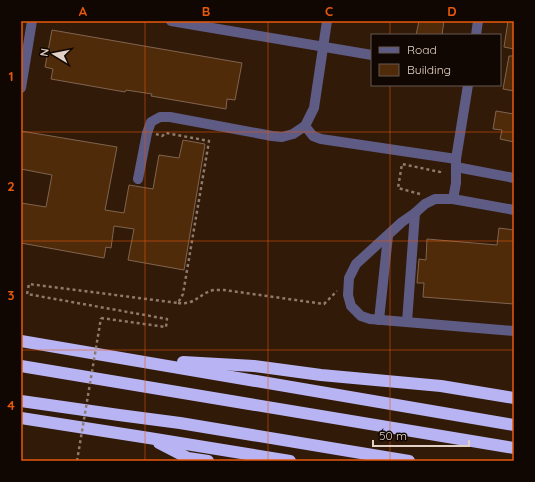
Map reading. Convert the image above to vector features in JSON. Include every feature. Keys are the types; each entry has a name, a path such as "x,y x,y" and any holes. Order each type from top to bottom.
{"highway":[{"path":"21,341 514,425"},
{"path":"111,356 254,366 321,375 441,386 514,398"},
{"path":"21,366 514,448"},
{"path":"21,393 119,410 180,423"},
{"path":"21,401 180,423 409,461"},
{"path":"21,418 290,461"},
{"path":"149,438 188,458 208,461"}],"street":[{"path":"21,28 26,21"},
{"path":"21,88 24,52 32,21"},
{"path":"171,21 371,55"},
{"path":"138,179 147,133 151,122 160,117 170,117 282,137 293,134 305,126 314,108 327,21"},
{"path":"476,34 478,21"},
{"path":"453,199 456,183 456,163 468,86"},
{"path":"305,126 313,136 321,139 456,163 514,178"},
{"path":"514,210 453,199 435,199 425,204 402,222 356,264 349,278 348,296 351,306 361,316 370,319 514,331"},
{"path":"406,322 415,213"},
{"path":"379,320 388,236"}],"path":[{"path":"147,133 162,136 166,133 209,141 183,294 178,303"},
{"path":"421,196 419,194 398,188 402,164 440,172 441,168"},
{"path":"77,461 101,318 166,327 167,319 27,294 29,284 186,304 214,290 224,290 324,304 341,287"}],"building":[{"path":"419,21 444,21 442,34 416,34"},
{"path":"508,21 514,21 514,49 504,47"},
{"path":"52,30 242,63 235,100 227,99 226,109 151,96 152,94 126,90 125,92 51,79 53,69 45,67"},
{"path":"509,56 514,56 514,91 503,89"},
{"path":"496,111 514,114 514,142 500,139 502,130 493,129"},
{"path":"21,131 117,147 105,210 124,213 129,185 153,189 159,155 179,158 183,140 205,144 184,270 128,260 134,229 114,226 111,248 106,247 104,258 21,243 21,203 46,207 52,175 21,169"},
{"path":"499,228 514,230 514,304 423,297 424,283 417,283 419,259 426,260 427,239 497,245"}]}
